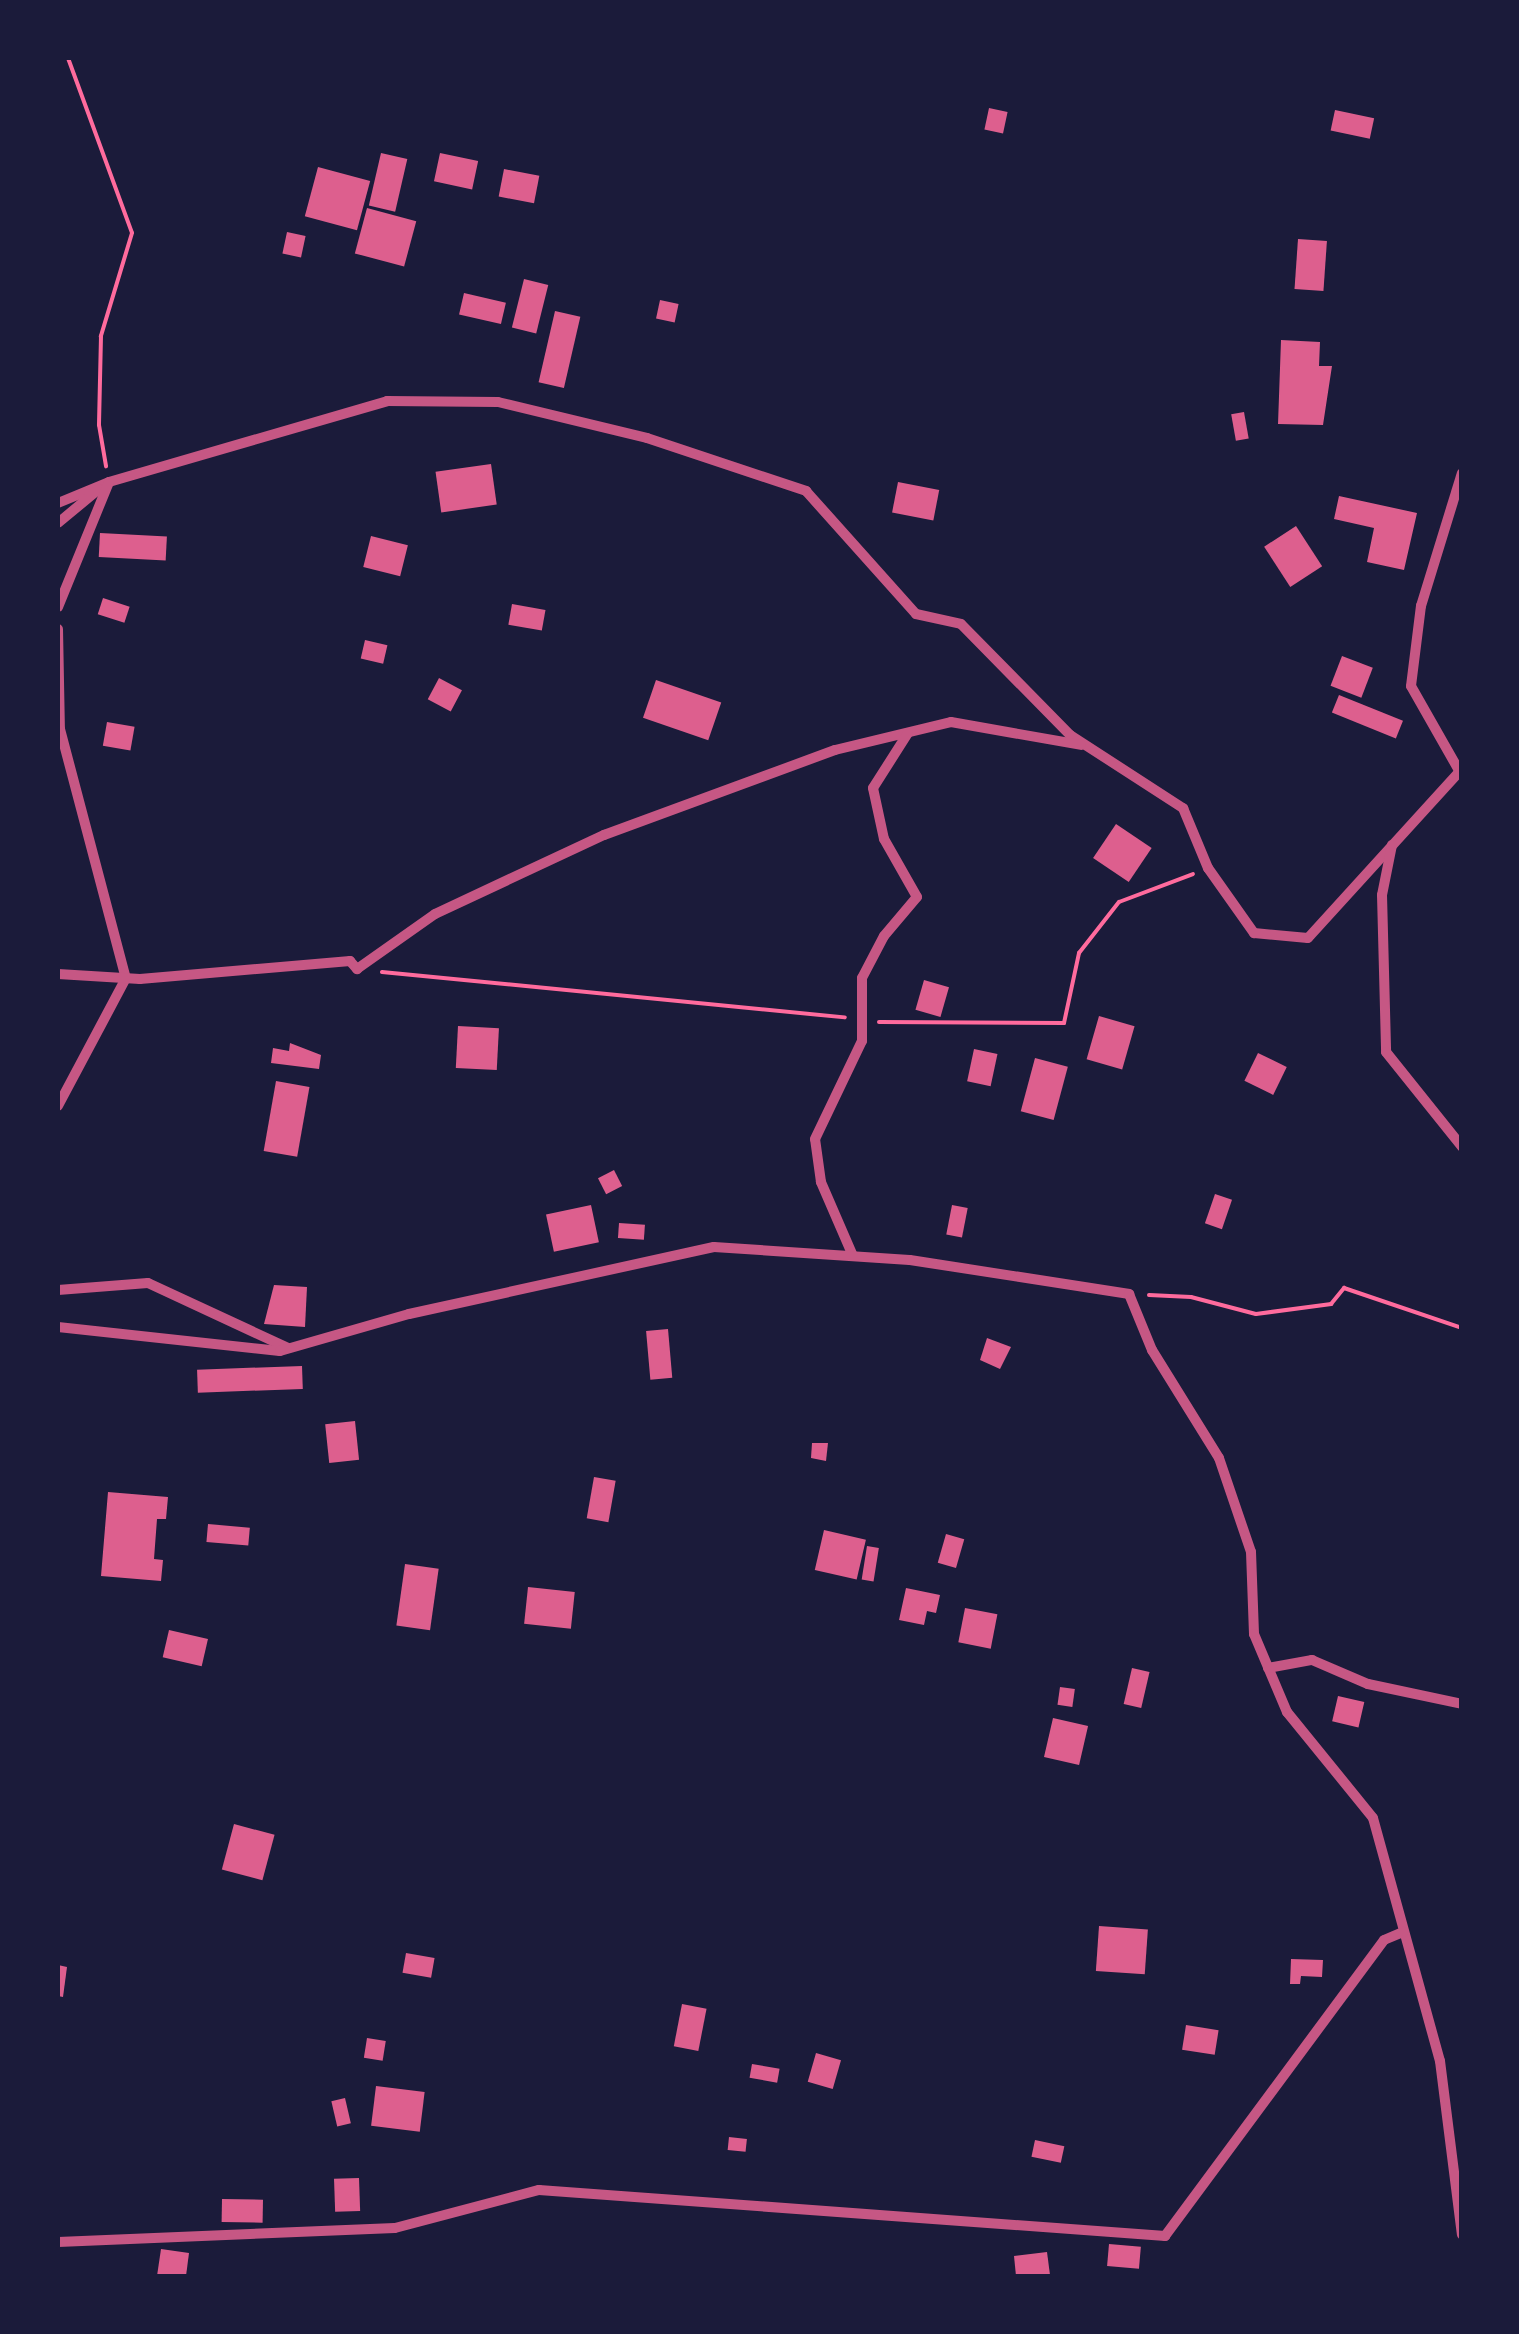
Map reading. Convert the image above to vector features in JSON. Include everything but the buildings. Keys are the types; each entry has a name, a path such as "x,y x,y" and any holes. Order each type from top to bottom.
{"street":[{"path":"58,503 108,482 387,401 498,402 647,438 806,491 916,614 962,624 1016,685 1087,746 1183,808 1208,868 1254,933 1308,938 1460,774 1411,686 1421,606 1462,473"},
{"path":"58,523 108,482"},
{"path":"58,607 108,482"},
{"path":"58,629 60,729 126,978 58,1106"},
{"path":"58,974 126,978 350,961 358,969 436,914 604,835 835,750 951,722 1087,746"},
{"path":"853,1256 820,1182 815,1139 862,1040 862,978 884,936 916,898 884,839 873,788 909,732"},
{"path":"1392,845 1382,895 1386,1052 1462,1146"},
{"path":"58,1327 288,1348 408,1314 714,1247 853,1256 1129,1294 1152,1350 1219,1458 1251,1552 1254,1634 1287,1712 1372,1818 1440,2061 1462,2236"},
{"path":"58,1290 148,1283 288,1348"},
{"path":"1268,1668 1312,1660 1368,1684 1462,1704"},
{"path":"58,2242 396,2228 539,2190 1165,2236 1384,1940 1403,1932"}],"path":[{"path":"68,58 132,233 101,336 99,425 108,482"},
{"path":"358,969 908,1025 1064,1023 1079,953 1118,902 1208,868"},
{"path":"1129,1294 1191,1298 1256,1314 1332,1304 1344,1288 1462,1328"}]}
